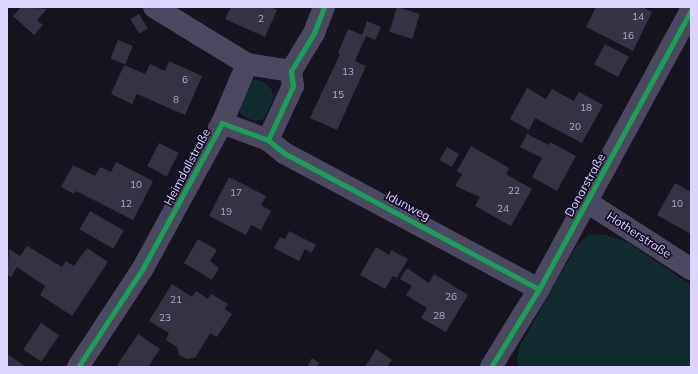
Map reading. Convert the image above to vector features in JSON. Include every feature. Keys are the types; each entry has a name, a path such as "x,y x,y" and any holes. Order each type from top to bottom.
{"street":[{"path":"154,7 247,64 291,71"},
{"path":"268,140 293,86 291,71 314,33 324,7"},
{"name":"Donarstraße","path":"491,367 539,289 691,10"},
{"name":"Heimdallstraße","path":"78,367 143,268 222,123 247,64"},
{"name":"Heimdallstraße","path":"222,123 268,140"},
{"name":"Idunweg","path":"268,140 284,153 539,289"},
{"name":"Hotherstraße","path":"587,202 691,269"}],"green space":[{"path":"255,79 263,82 272,90 273,100 264,119 255,121 246,118 239,111 239,102 246,86"},
{"path":"589,234 605,235 627,242 691,285 691,367 519,367 517,360 520,346 577,245"}],"building":[{"path":"21,7 47,9 37,20 43,25 34,35 13,16"},
{"path":"231,7 271,7 277,10 265,37 225,19"},
{"path":"397,7 420,14 412,39 389,32"},
{"path":"596,7 642,7 652,12 633,51 586,27"},
{"path":"139,14 148,29 139,34 130,19"},
{"path":"367,21 381,27 375,40 366,36 355,61 366,66 337,130 310,118 340,54 338,53 348,29 362,35"},
{"path":"118,40 133,46 125,65 111,59"},
{"path":"605,44 629,57 618,77 594,64"},
{"path":"169,61 202,76 185,115 137,94 132,104 111,94 124,65 145,74 150,64 165,71"},
{"path":"527,88 546,99 552,89 574,101 579,92 603,105 582,143 535,118 529,130 510,119"},
{"path":"527,134 549,145 550,142 576,156 557,191 532,177 542,158 520,147"},
{"path":"159,143 179,153 167,176 147,166"},
{"path":"471,146 509,168 506,174 532,189 511,226 475,206 480,197 455,186 462,174 457,171"},
{"path":"447,147 459,154 452,167 440,160"},
{"path":"116,162 153,181 133,220 76,191 74,194 61,187 73,165 95,176 100,167 111,172"},
{"path":"229,177 266,196 261,205 271,211 261,230 251,225 246,235 209,216"},
{"path":"675,183 691,192 691,234 657,215"},
{"path":"90,211 124,230 113,249 80,229"},
{"path":"289,231 316,245 311,253 305,249 299,261 274,248 280,237 285,239"},
{"path":"198,239 217,250 210,261 219,268 212,280 184,263"},
{"path":"27,246 62,267 66,261 74,266 87,248 108,262 72,316 40,295 45,286 17,267 11,277 7,275 9,249 20,256"},
{"path":"376,247 389,255 391,250 408,259 397,278 393,276 385,289 360,275"},
{"path":"407,268 429,283 434,274 468,295 446,332 421,318 427,308 406,295 412,286 400,279"},
{"path":"172,284 192,297 196,291 208,299 211,294 228,304 225,309 232,314 217,337 210,333 195,358 187,359 179,355 177,347 166,340 169,333 149,321"},
{"path":"41,323 59,335 41,362 23,350"},
{"path":"138,334 160,349 148,367 116,367"},
{"path":"376,349 392,360 387,367 365,367"},
{"path":"7,354 10,356 26,367 7,367"},
{"path":"312,358 319,363 317,367 307,367"}],"cycle path":[{"path":"78,367 143,268 222,123 268,140 293,86 291,71 314,33 324,7"},
{"path":"491,367 539,289 691,10"},
{"path":"268,140 284,153 539,289"}]}
